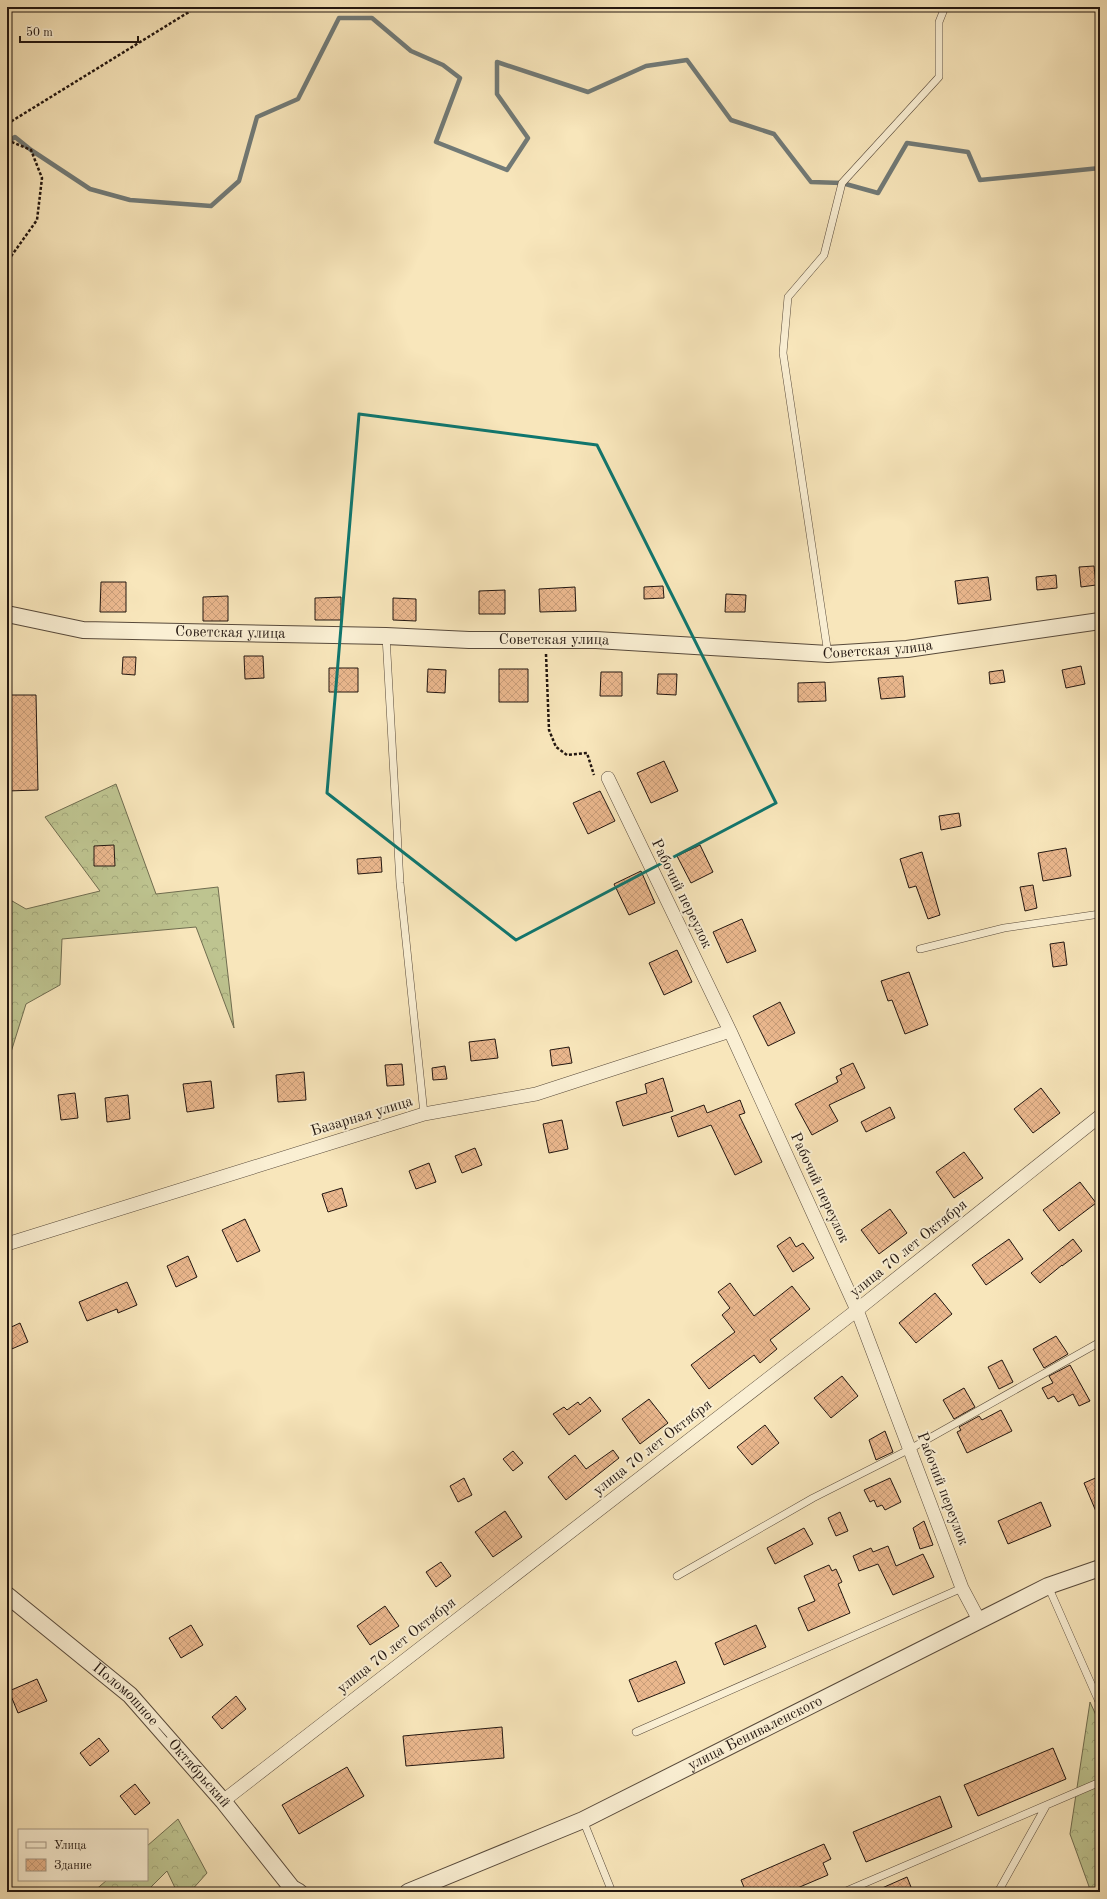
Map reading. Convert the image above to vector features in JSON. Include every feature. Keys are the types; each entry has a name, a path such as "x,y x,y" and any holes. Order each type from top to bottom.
{"street":[{"name":"Советская улица","path":"7,614 83,630 386,636 469,640 596,640 828,654 907,649 1100,621"},
{"name":"Рабочий переулок","path":"608,778 730,1031 857,1310 962,1588 979,1620"},
{"name":"Базарная улица","path":"7,1244 424,1114 536,1094 730,1031"},
{"name":"улица 70 лет Октября","path":"223,1801 857,1310 1100,1116"},
{"name":"улица Бениваленского","path":"408,1892 583,1820 1048,1586 1100,1568"},
{"name":"Поломошное — Октябрьский","path":"7,1595 130,1695 223,1801 292,1888 299,1892"}],"lane":[{"path":"828,654 783,353 788,297 824,255 842,183 939,77 939,22 945,7"},
{"path":"386,636 400,883 424,1114"},
{"path":"920,949 1004,928 1100,914"},
{"path":"676,1576 812,1498 910,1449 1100,1342"},
{"path":"1048,1586 1100,1704"},
{"path":"636,1732 962,1588"},
{"path":"844,1892 1100,1782"},
{"path":"998,1892 1046,1806"},
{"path":"583,1820 612,1892"}],"path":[{"path":"7,124 197,7"},
{"path":"7,140 31,150 42,178 37,220 7,262"},
{"path":"546,640 549,730 551,736 556,747 567,754 586,753 594,776 608,778"}],"highlighted area":[{"path":"359,414 597,445 776,803 516,940 327,793"}],"green space":[{"path":"116,784 156,894 218,887 234,1028 196,927 62,939 60,985 26,1004 7,1065 7,898 26,909 100,891 45,817"},
{"path":"1090,1702 1100,1724 1100,1892 1091,1892 1070,1834"},
{"path":"178,1819 207,1873 190,1892 177,1892 167,1871 146,1892 93,1892 106,1881 148,1881 148,1845"}],"building":[{"path":"1094,566 1096,585 1081,587 1079,567"},
{"path":"1056,575 1057,588 1037,590 1036,577"},
{"path":"988,577 991,600 958,604 955,581"},
{"path":"101,582 126,582 126,612 100,612"},
{"path":"663,586 664,598 644,599 644,587"},
{"path":"575,587 576,611 540,612 539,589"},
{"path":"505,590 505,614 479,614 479,591"},
{"path":"726,594 746,595 745,612 725,612"},
{"path":"228,596 228,621 203,621 203,597"},
{"path":"341,597 341,620 315,620 315,598"},
{"path":"393,598 416,599 416,621 393,620"},
{"path":"244,656 263,656 264,678 245,679"},
{"path":"123,657 136,657 135,675 122,674"},
{"path":"1081,666 1085,684 1066,688 1062,670"},
{"path":"329,668 358,668 358,692 329,692"},
{"path":"428,669 446,670 445,693 427,692"},
{"path":"499,669 528,669 528,702 499,702"},
{"path":"1003,670 1005,682 990,684 989,672"},
{"path":"601,672 622,672 622,696 600,696"},
{"path":"658,674 677,674 676,695 657,694"},
{"path":"903,676 905,697 881,699 878,678"},
{"path":"825,682 826,701 798,702 798,683"},
{"path":"7,695 36,695 38,790 7,791"},
{"path":"664,761 678,791 651,803 637,773"},
{"path":"600,791 615,821 588,834 573,803"},
{"path":"959,813 961,826 941,830 939,816"},
{"path":"114,845 115,866 94,866 94,846"},
{"path":"700,845 713,872 691,883 677,856"},
{"path":"1066,848 1071,876 1043,881 1038,853"},
{"path":"922,852 940,915 928,919 916,886 909,888 900,859"},
{"path":"381,857 382,872 358,874 357,859"},
{"path":"641,871 655,903 629,915 614,884"},
{"path":"1033,885 1037,908 1025,911 1020,887"},
{"path":"742,919 756,951 727,963 713,932"},
{"path":"1064,942 1067,965 1053,967 1050,944"},
{"path":"677,950 692,982 664,995 649,963"},
{"path":"909,972 928,1025 905,1034 892,1000 888,1001 881,981"},
{"path":"780,1002 795,1033 768,1046 753,1016"},
{"path":"495,1039 498,1058 471,1061 469,1042"},
{"path":"569,1047 572,1063 552,1066 550,1050"},
{"path":"853,1063 865,1088 829,1105 838,1121 812,1135 795,1104 838,1082 836,1077 842,1074 840,1069"},
{"path":"402,1064 404,1085 387,1086 385,1065"},
{"path":"445,1066 447,1079 433,1080 432,1068"},
{"path":"304,1072 306,1100 278,1102 276,1075"},
{"path":"663,1078 673,1111 623,1126 616,1102 647,1093 645,1084"},
{"path":"211,1081 214,1108 187,1112 183,1084"},
{"path":"1041,1088 1060,1113 1033,1133 1014,1109"},
{"path":"75,1093 78,1118 61,1120 58,1095"},
{"path":"128,1095 130,1119 107,1122 105,1098"},
{"path":"740,1100 745,1113 739,1115 762,1162 735,1175 711,1125 678,1137 671,1117 704,1105 707,1113"},
{"path":"890,1107 895,1118 866,1132 861,1122"},
{"path":"562,1120 568,1149 549,1153 543,1124"},
{"path":"475,1148 482,1165 462,1173 455,1156"},
{"path":"964,1152 983,1178 954,1198 936,1172"},
{"path":"429,1163 436,1182 416,1189 409,1171"},
{"path":"1080,1182 1096,1203 1059,1231 1043,1210"},
{"path":"342,1188 347,1206 328,1212 322,1194"},
{"path":"890,1209 907,1233 879,1254 861,1230"},
{"path":"245,1219 260,1251 237,1262 222,1230"},
{"path":"790,1237 796,1247 803,1243 814,1258 793,1272 777,1246"},
{"path":"1009,1239 1023,1259 986,1285 972,1265"},
{"path":"1073,1239 1082,1251 1040,1283 1031,1273"},
{"path":"188,1256 197,1277 176,1287 167,1266"},
{"path":"127,1282 137,1305 118,1313 117,1309 87,1321 79,1302"},
{"path":"730,1283 754,1316 792,1286 810,1309 770,1340 777,1349 760,1363 754,1355 709,1389 691,1365 735,1332 722,1315 730,1308 718,1292"},
{"path":"935,1293 952,1314 916,1343 899,1323"},
{"path":"20,1323 28,1342 7,1351 7,1329"},
{"path":"1056,1336 1068,1354 1044,1368 1033,1349"},
{"path":"1002,1360 1013,1382 999,1389 988,1367"},
{"path":"1070,1365 1090,1401 1079,1406 1073,1394 1058,1402 1054,1396 1048,1399 1042,1388 1053,1383 1049,1376"},
{"path":"842,1376 858,1396 831,1418 814,1398"},
{"path":"964,1388 975,1407 954,1419 943,1400"},
{"path":"590,1397 601,1411 569,1435 553,1414 564,1407 567,1410 578,1402 580,1405"},
{"path":"649,1399 668,1423 640,1444 622,1419"},
{"path":"1001,1410 1012,1431 967,1453 957,1432 961,1430 959,1427 979,1416 982,1420"},
{"path":"765,1425 779,1443 752,1465 737,1447"},
{"path":"885,1431 893,1452 876,1460 869,1440"},
{"path":"613,1450 619,1458 566,1500 548,1477 575,1455 586,1469"},
{"path":"513,1451 523,1463 513,1471 503,1459"},
{"path":"1100,1476 1100,1521 1084,1483"},
{"path":"464,1478 472,1495 458,1502 450,1486"},
{"path":"890,1478 901,1502 885,1510 882,1505 877,1507 874,1500 870,1502 864,1490"},
{"path":"1041,1502 1051,1526 1008,1544 998,1521"},
{"path":"505,1511 522,1537 493,1557 475,1532"},
{"path":"840,1512 848,1531 836,1536 828,1518"},
{"path":"924,1521 933,1545 920,1549 913,1528"},
{"path":"804,1528 813,1544 775,1564 767,1548"},
{"path":"888,1546 896,1566 923,1554 934,1577 893,1595 878,1564 859,1571 853,1556 871,1548 873,1552"},
{"path":"441,1562 451,1576 436,1587 426,1572"},
{"path":"829,1565 832,1571 836,1569 842,1582 838,1584 850,1613 808,1631 798,1608 815,1601 804,1576"},
{"path":"385,1606 399,1626 370,1645 357,1626"},
{"path":"191,1625 203,1645 181,1658 169,1638"},
{"path":"756,1625 766,1647 724,1665 715,1643"},
{"path":"676,1661 685,1683 638,1702 629,1680"},
{"path":"37,1679 47,1701 18,1713 9,1691"},
{"path":"236,1696 246,1709 222,1729 212,1717"},
{"path":"502,1727 504,1758 406,1766 403,1736"},
{"path":"99,1738 109,1751 90,1766 80,1753"},
{"path":"1053,1748 1066,1779 978,1816 964,1785"},
{"path":"347,1767 364,1796 299,1834 282,1805"},
{"path":"135,1784 150,1803 135,1815 120,1796"},
{"path":"940,1796 952,1827 866,1862 853,1832"},
{"path":"824,1844 831,1859 823,1863 828,1875 788,1892 746,1892 741,1880"},
{"path":"907,1877 913,1892 873,1892"}],"waterway":[{"path":"7,142 15,137 31,150 90,189 130,200 211,206 239,181 257,117 298,99 339,18 372,18 411,51 443,65 460,78 436,142 507,170 528,138 497,94 497,62 588,92 646,66 687,60 731,120 774,134 811,182 842,183 878,193 907,143 968,152 980,180 1100,168"}]}
